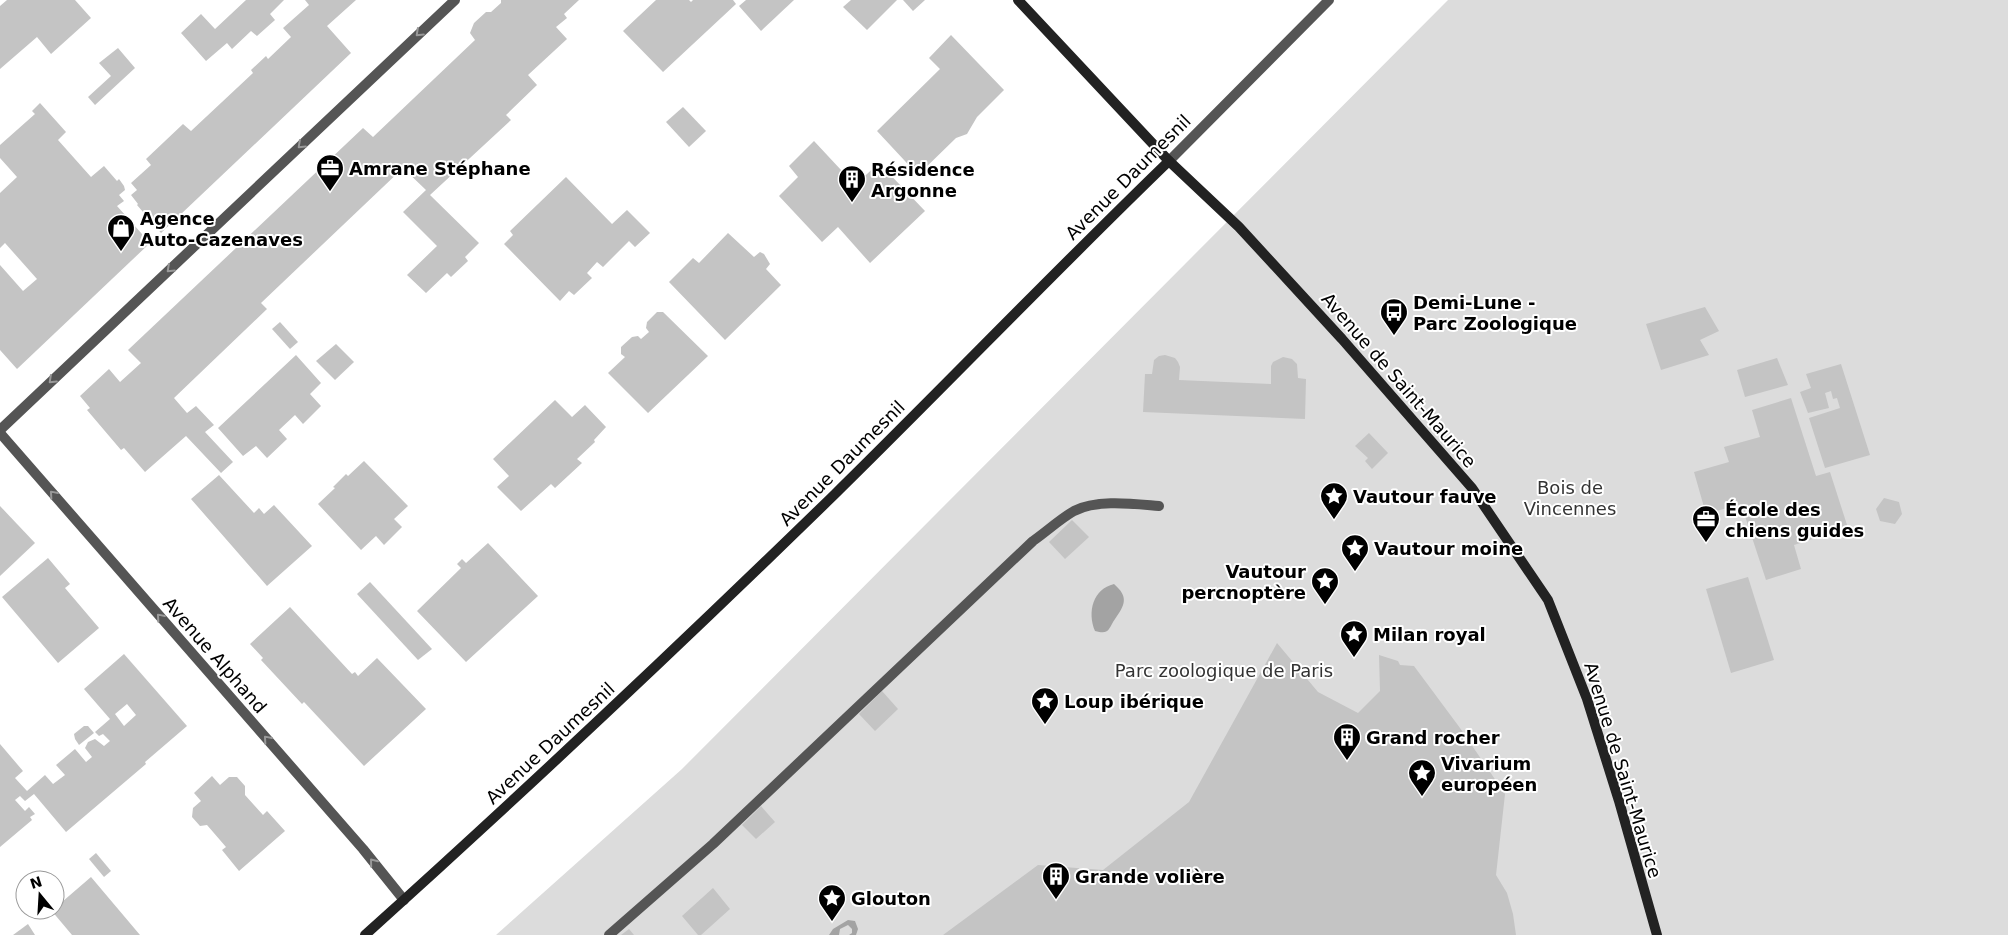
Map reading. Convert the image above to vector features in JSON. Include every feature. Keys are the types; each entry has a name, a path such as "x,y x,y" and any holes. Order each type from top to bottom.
{"main road":[{"name":"Avenue de Saint-Maurice","path":"1018,0 1168,161 1239,227 1342,339 1472,488 1548,600 1587,699 1657,935"},
{"name":"Avenue Daumesnil","path":"365,935 624,697 830,498 1168,161"}],"street":[{"path":"0,431 455,0"},
{"name":"Avenue Daumesnil","path":"1168,161 1329,0"},
{"name":"Avenue Alphand","path":"0,431 363,849 404,900"},
{"path":"609,935 713,844 1033,541 1074,511 1084,508 1107,503 1159,506"}],"green space":[{"name":"Bois de Vincennes","path":"1448,0 2008,0 2008,935 496,935 682,769"}],"shaded area":[{"path":"1114,584 1124,597 1123,605 1106,632 1095,631 1092,616 1094,602 1101,591"},
{"path":"848,920 855,921 858,929 856,935 849,935 852,933 852,929 848,925 840,929 839,935 829,935 833,929"}],"building":[{"path":"7,0 75,0 91,18 51,54 37,37 0,69 0,6"},
{"path":"246,0 284,0 270,14 275,20 257,36 251,31 232,49 227,43 206,61 181,33 201,14 215,29"},
{"path":"305,0 356,0 327,26 351,53 161,233 131,195 137,190 131,183 151,165 146,159 183,124 191,131 253,73 251,70 266,56 268,59 291,37 283,28 309,5"},
{"path":"501,0 579,0 564,14 567,18 556,27 567,39 528,75 537,85 506,115 511,120 430,195 479,243 465,257 468,261 451,277 447,273 426,293 407,275 437,246 403,212 426,190 403,168 261,303 267,309 174,398 187,413 196,406 214,425 205,432 233,462 221,473 186,436 145,472 124,448 121,450 87,410 90,408 80,396 109,369 120,382 141,363 128,350 363,128 373,137 475,40 470,33 474,23 486,12 491,12 501,3"},
{"path":"656,0 689,0 691,2 693,0 733,0 736,4 663,72 623,31"},
{"path":"746,0 794,0 761,31 739,6"},
{"path":"851,0 897,0 867,30 843,7"},
{"path":"903,0 925,0 913,11"},
{"path":"951,35 1004,90 977,117 967,134 956,138 918,175 877,131 940,69 929,58"},
{"path":"118,48 135,68 95,105 88,97 111,76 99,63"},
{"path":"40,103 66,132 58,140 91,177 104,166 117,181 119,179 125,190 119,195 124,201 117,206 150,243 17,369 0,350 0,265 23,291 37,279 5,243 0,248 0,193 17,177 0,158 0,145 35,114 32,111"},
{"path":"683,107 706,131 689,147 666,122"},
{"name":"Résidence Argonne","path":"814,141 855,185 879,163 925,211 870,263 838,227 822,242 779,196 798,177 789,166"},
{"path":"566,177 612,224 627,210 650,233 635,247 629,241 603,267 597,262 587,273 592,278 574,295 569,291 560,301 504,244 513,235 510,231"},
{"path":"728,233 754,257 760,252 764,254 770,264 766,269 781,285 725,340 669,282 693,258 699,263"},
{"path":"1705,307 1719,331 1700,340 1709,355 1661,370 1646,324"},
{"path":"657,312 663,312 708,356 648,413 608,373 625,357 621,354 621,347 632,337 638,336 641,339 649,332 646,328 647,322"},
{"path":"280,322 298,342 290,349 272,329"},
{"path":"336,344 354,362 335,380 316,361"},
{"path":"296,355 321,383 310,394 321,406 303,424 295,415 279,430 287,439 267,458 256,446 243,456 218,428"},
{"path":"1165,355 1175,358 1178,362 1180,367 1179,380 1271,384 1271,366 1273,362 1283,357 1292,359 1297,364 1298,378 1306,379 1305,419 1143,412 1145,374 1152,374 1154,360 1159,356"},
{"path":"1777,358 1788,385 1745,397 1737,370"},
{"path":"1841,364 1870,455 1825,468 1809,418 1840,408 1837,398 1833,399 1831,391 1825,393 1829,408 1808,413 1800,392 1811,388 1806,374"},
{"path":"1791,398 1816,476 1830,472 1848,528 1794,545 1801,569 1766,580 1741,504 1706,514 1694,472 1729,462 1724,447 1760,437 1752,410"},
{"path":"555,400 572,417 585,405 606,427 594,440 595,442 577,459 582,463 555,488 551,484 521,511 497,487 509,476 493,459"},
{"path":"1369,433 1388,453 1372,469 1365,461 1368,458 1355,446"},
{"path":"364,461 408,506 394,519 402,527 384,545 376,536 361,550 318,504 335,488 333,487 346,474 348,476"},
{"path":"219,475 254,513 259,508 264,514 274,505 312,546 267,586 191,499"},
{"path":"1884,498 1899,502 1902,514 1895,524 1880,521 1876,509"},
{"path":"0,506 35,543 0,576"},
{"path":"1072,520 1089,537 1065,559 1049,542"},
{"path":"488,543 538,596 466,662 417,611 461,568 457,564 462,559 466,563"},
{"path":"48,558 70,584 65,588 99,628 58,663 2,597"},
{"path":"1748,577 1774,660 1731,673 1706,589"},
{"path":"370,582 432,649 418,660 357,594"},
{"path":"290,607 352,674 355,672 358,676 377,658 426,709 364,766 304,702 302,704 261,660 263,658 250,644"},
{"name":"Grand rocher","path":"1277,643 1318,692 1358,713 1380,691 1379,655 1398,661 1400,665 1414,666 1460,728 1505,794 1496,875 1507,893 1516,935 943,935 1038,865 1103,870 1189,802"},
{"path":"124,654 187,726 145,762 146,764 66,832 34,794 25,801 20,796 15,800 25,811 29,807 35,814 30,817 32,820 0,847 0,744 23,771 15,778 27,791 45,775 53,784 65,775 56,765 75,749 86,762 92,757 85,748 88,742 95,739 104,746 110,741 103,734 99,736 95,732 110,719 84,689","holes":["127,704 136,715 124,726 115,714"]},
{"path":"882,691 898,709 875,731 859,714"},
{"path":"84,726 88,726 94,733 79,745 74,734"},
{"path":"212,776 220,785 229,777 237,777 245,786 245,795 263,815 267,811 285,831 239,871 222,850 226,847 207,825 200,826 192,817 193,808 201,801 194,793"},
{"path":"761,806 775,822 756,839 742,825"},
{"path":"96,853 111,871 104,877 89,859"},
{"path":"91,877 140,935 72,935 59,920 65,920 65,899"},
{"path":"713,888 730,909 701,935 698,935 682,916"},
{"path":"28,924 35,935 13,935"},
{"path":"629,929 634,935 621,935"}],"place":[{"name":"Amrane Stéphane","path":"330,192"},
{"name":"Résidence Argonne","path":"852,203"},
{"name":"Agence Auto-Cazenaves","path":"121,252"},
{"name":"Demi-Lune - Parc Zoologique","path":"1394,336"},
{"name":"Vautour fauve","path":"1334,520"},
{"name":"École des chiens guides","path":"1706,543"},
{"name":"Vautour moine","path":"1355,572"},
{"name":"Vautour percnoptère","path":"1325,605"},
{"name":"Milan royal","path":"1354,658"},
{"name":"Loup ibérique","path":"1045,725"},
{"name":"Grand rocher","path":"1347,761"},
{"name":"Vivarium européen","path":"1422,797"},
{"name":"Grande volière","path":"1056,900"},
{"name":"Glouton","path":"832,922"}],"park label":[{"name":"Parc zoologique de Paris","path":"1224,670"}]}
